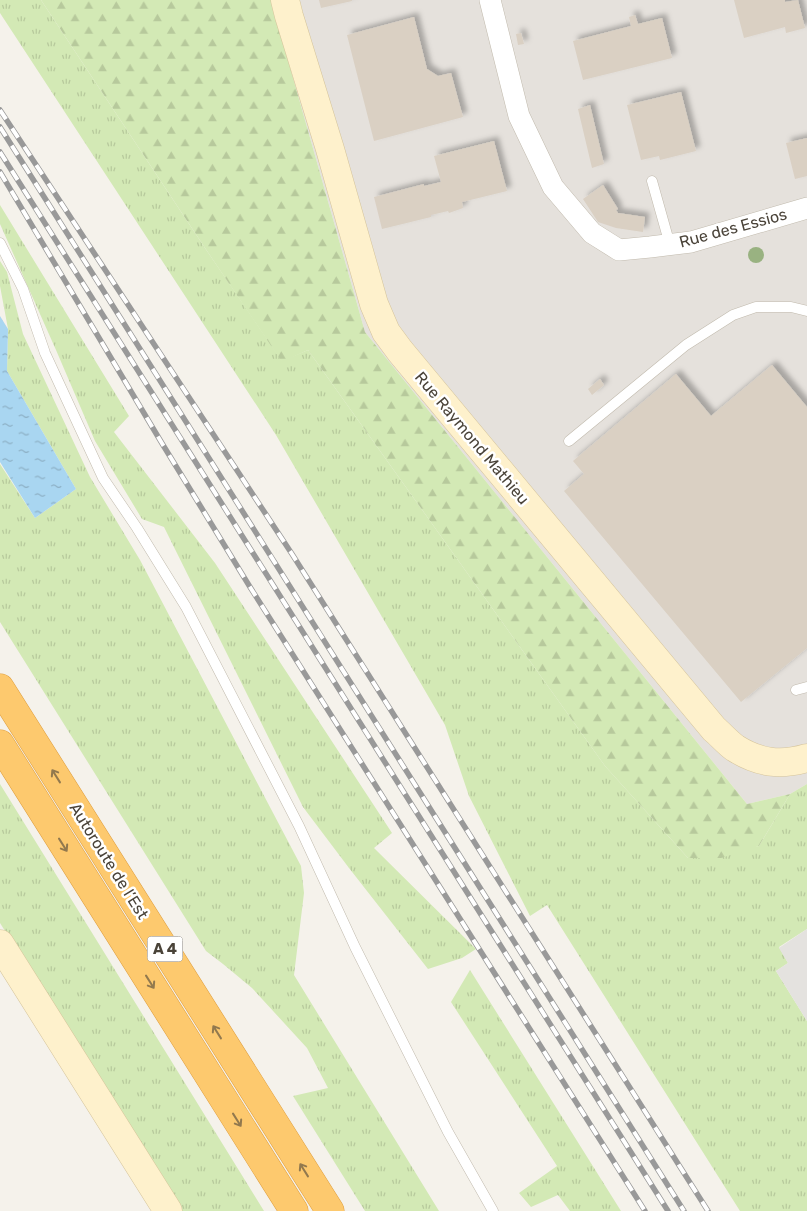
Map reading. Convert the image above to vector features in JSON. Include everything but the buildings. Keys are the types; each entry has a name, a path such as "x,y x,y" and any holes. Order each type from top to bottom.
{"highway":[{"name":"Autoroute de l’Est","path":"0,688 330,1211"},
{"name":"Autoroute de l’Est","path":"0,744 294,1211"}],"street":[{"name":"Rue Raymond Mathieu","path":"285,0 330,149 368,285 386,332 431,389 714,729 734,747 764,761 776,763 794,762 807,758"},
{"name":"Rue des Essios","path":"490,0 519,116 553,187 592,233 619,250 670,245 691,242 807,208"},
{"path":"0,944 168,1211"}],"lane":[{"path":"652,180 670,245"},
{"path":"0,243 23,289 45,353 103,478 137,528 186,607 299,826 354,947 448,1132 493,1211"},
{"path":"569,441 686,346 733,315 756,307 791,308 807,311"},
{"path":"796,690 807,687"}],"shaded area":[{"path":"271,0 807,0 807,784 790,794 747,804 365,332"},
{"path":"807,929 807,1021 776,971 788,963 779,948"}],"green space":[{"path":"0,0 41,0 282,361 308,350 605,766 688,858 759,846 790,794 807,784 807,929 779,947 788,963 776,971 807,1021 807,1211 740,1211 547,905 530,916 469,796 445,725 276,435 0,13"},
{"path":"41,0 271,0 365,332 747,804 790,794 759,846 721,858 688,858 605,766 308,350 282,362"},
{"path":"0,205 129,416 114,432 215,563 392,833 374,848 476,949 462,958 428,969 303,807 164,527 142,519 95,441 0,224"},
{"path":"0,261 7,272 23,334 90,477 140,560 301,866 304,893 294,975 439,1211 365,1211 293,1096 328,1088 307,1048 252,988 206,951 0,622 0,464 35,518 76,489 7,371 8,329 0,286"},
{"path":"0,784 264,1211 180,1211 0,923"},
{"path":"470,970 621,1211 570,1211 558,1195 531,1207 519,1193 557,1166 451,1002"}],"water":[{"path":"0,316 8,329 7,371 76,489 35,518 0,462"}],"railway":[{"path":"0,110 292,554 708,1211"},
{"path":"0,127 684,1211"},
{"path":"0,152 668,1211"},
{"path":"0,172 250,587 645,1211"}]}
